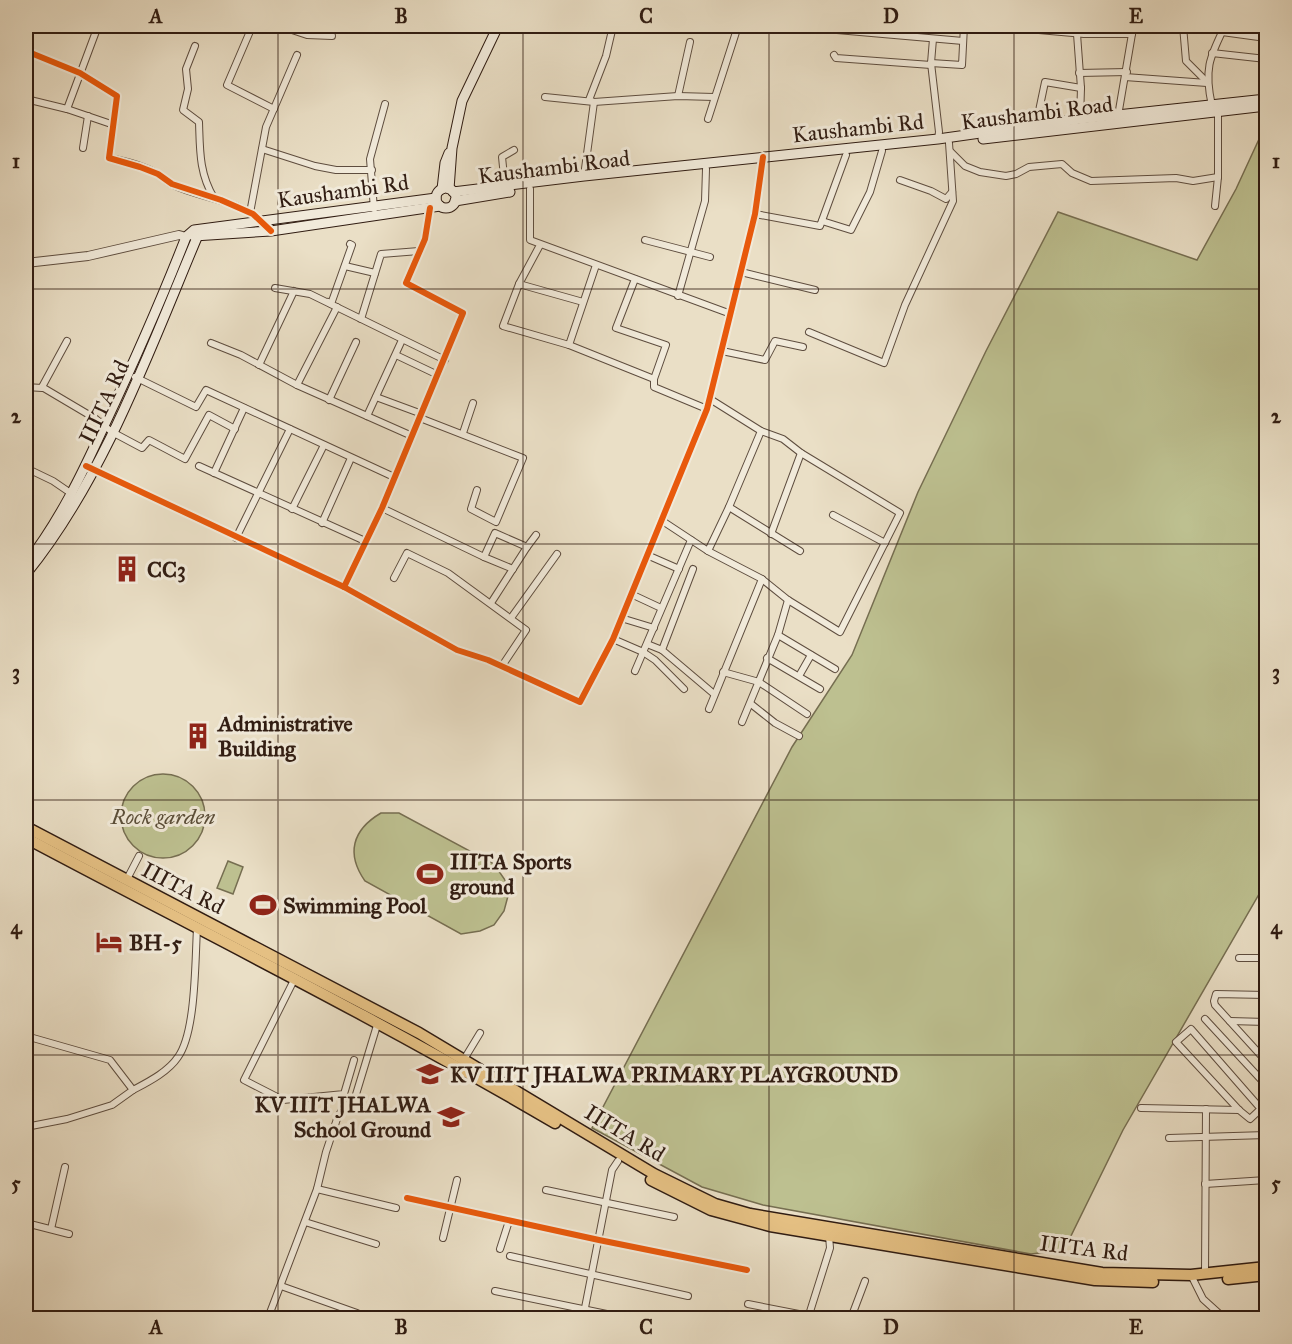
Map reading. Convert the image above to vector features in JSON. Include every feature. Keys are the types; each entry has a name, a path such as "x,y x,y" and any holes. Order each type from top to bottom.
{"main road":[{"path":"438,202 447,207 450,193 445,164 452,148 462,101 498,26"},
{"name":"Kaushambi Rd","path":"450,193 584,176 763,160 1080,119 1215,109 1266,99"},
{"name":"Kaushambi Road","path":"450,193 530,189 706,169 763,160 950,147 1215,109 1266,106"},
{"path":"438,202 437,194 450,193"},
{"path":"186,237 271,231 374,211 430,208 438,202"},
{"name":"Kaushambi Rd","path":"186,237 194,230 438,202"},
{"name":"IIITA Rd","path":"26,574 71,512 198,235"},
{"name":"IIITA Rd","path":"133,376 186,237"},
{"name":"IIITA Rd","path":"26,564 29,553 90,468"},
{"name":"IIITA Rd","path":"26,827 201,927 297,974 461,1063 695,1203 728,1216 829,1236 1087,1274"},
{"name":"IIITA Rd","path":"26,838 124,885"},
{"name":"IIITA Rd","path":"461,1063 618,1161 709,1201 750,1214 1087,1274 1118,1282 1266,1275"},
{"name":"IIITA Rd","path":"1193,1278 1205,1274 1266,1267"}],"street":[{"path":"67,109 98,26"},
{"path":"280,26 307,34 332,36"},
{"path":"594,102 589,100 606,56 613,26"},
{"path":"708,119 738,26"},
{"path":"808,26 827,29"},
{"path":"834,55 836,58 931,65 931,63 962,64 964,26"},
{"path":"995,26 1081,34 1132,34"},
{"path":"1080,119 1081,34 1085,26"},
{"path":"1118,116 1134,26"},
{"path":"1183,26 1182,38 1186,61 1207,83"},
{"path":"250,28 227,86 274,109"},
{"path":"1215,206 1218,177 1215,109 1207,83 1212,53 1224,29 1266,38"},
{"path":"837,30 963,41"},
{"path":"933,39 931,63 938,139"},
{"path":"678,96 690,42"},
{"path":"195,46 186,69 188,89 183,110 199,122 205,183 214,199"},
{"path":"26,51 80,73 117,96 109,158 140,166 158,174 172,184 250,213 271,231"},
{"path":"1212,53 1266,59"},
{"path":"250,213 266,127 297,55"},
{"path":"1079,73 1207,83"},
{"path":"1036,125 1045,81 1081,88"},
{"path":"544,97 594,102 678,96 714,97"},
{"path":"26,99 67,109 114,125"},
{"path":"584,176 594,102"},
{"path":"374,211 370,159 385,104"},
{"path":"83,148 88,116"},
{"path":"950,147 965,165 972,169 1006,176 1029,167 1062,164 1072,173 1091,181 1176,178 1193,181 1218,177"},
{"path":"809,332 884,363 905,305 953,201 950,147"},
{"path":"262,149 336,170 372,170"},
{"path":"505,186 502,157 514,150"},
{"path":"822,221 851,230 870,192 882,151"},
{"path":"755,214 820,226 846,155"},
{"path":"90,468 344,587 457,650 502,666 580,702 613,639 707,409 755,214 763,160"},
{"path":"678,296 705,201 706,169"},
{"path":"900,180 946,199 953,191"},
{"path":"530,189 530,240 731,314"},
{"path":"344,587 382,508 463,313 406,283 425,239 430,208"},
{"path":"26,228 27,216"},
{"path":"26,263 88,256 179,235 186,237"},
{"path":"645,240 710,257"},
{"path":"327,302 331,303 352,245 350,244"},
{"path":"540,244 519,284 503,326 569,345 654,379"},
{"path":"361,319 381,254 419,251"},
{"path":"569,345 596,265"},
{"path":"345,266 375,273"},
{"path":"741,272 815,290"},
{"path":"635,279 616,328 666,345 654,379 654,387 707,409"},
{"path":"519,284 583,302"},
{"path":"275,288 310,294 445,360"},
{"path":"259,365 294,291"},
{"path":"297,385 337,307"},
{"path":"367,416 402,340"},
{"path":"42,387 67,341"},
{"path":"329,400 356,342"},
{"path":"722,351 765,360 775,342 803,347"},
{"path":"211,344 241,355 297,385 412,436"},
{"path":"396,355 438,375"},
{"path":"133,376 196,406 207,390 394,477"},
{"path":"26,387 42,387 142,448 149,440 185,459 209,415 235,429"},
{"path":"376,397 523,458 496,522 471,509 477,490"},
{"path":"661,520 708,551 762,579 788,600 840,632 900,513 801,453 783,439 761,431 710,399"},
{"path":"463,433 473,403"},
{"path":"214,473 244,408"},
{"path":"236,538 290,429"},
{"path":"708,551 761,431"},
{"path":"292,509 324,445"},
{"path":"771,534 801,453"},
{"path":"321,523 351,458"},
{"path":"199,466 365,541"},
{"path":"26,468 53,481 72,494"},
{"path":"729,507 800,551"},
{"path":"382,508 513,569"},
{"path":"833,515 885,543"},
{"path":"484,557 495,533 527,548"},
{"path":"491,603 536,535"},
{"path":"635,671 691,540"},
{"path":"394,578 407,553 448,573 526,630 502,666"},
{"path":"511,618 557,554"},
{"path":"647,555 679,569"},
{"path":"662,650 693,569"},
{"path":"709,709 762,579"},
{"path":"631,594 661,608"},
{"path":"742,722 778,635 788,600"},
{"path":"621,618 654,628"},
{"path":"778,635 835,669"},
{"path":"613,639 655,660 684,689"},
{"path":"647,644 662,650 714,694"},
{"path":"799,676 811,655"},
{"path":"767,658 820,689"},
{"path":"723,672 759,682 807,714"},
{"path":"751,704 775,723 799,736"},
{"path":"124,885 139,856"},
{"path":"26,1127 67,1119 112,1105 178,1059 190,1029 201,927"},
{"path":"1239,958 1266,958"},
{"path":"297,974 244,1080 283,1100 344,1094 354,1060"},
{"path":"1266,995 1216,994 1214,1001 1215,1005 1266,1061"},
{"path":"268,1318 317,1189 337,1119 344,1108 354,1101 380,1018"},
{"path":"1205,1019 1266,1085"},
{"path":"1230,1021 1266,1022"},
{"path":"1191,1029 1264,1107 1250,1119 1176,1042 1191,1029"},
{"path":"461,1063 480,1033"},
{"path":"26,1036 110,1060 133,1090"},
{"path":"1141,1108 1239,1110"},
{"path":"1205,1274 1206,1108"},
{"path":"1169,1138 1266,1136"},
{"path":"26,1166 28,1154"},
{"path":"583,1318 612,1170 618,1161"},
{"path":"51,1229 65,1167"},
{"path":"443,1238 456,1180"},
{"path":"1205,1184 1266,1180"},
{"path":"317,1189 396,1208"},
{"path":"546,1190 674,1217"},
{"path":"406,1198 747,1270"},
{"path":"500,1249 509,1221"},
{"path":"305,1222 376,1244"},
{"path":"26,1223 69,1234"},
{"path":"748,1304 809,1317 830,1248 829,1236"},
{"path":"510,1256 688,1296"},
{"path":"1193,1278 1203,1299 1224,1318"},
{"path":"851,1318 865,1281"},
{"path":"281,1286 357,1313"},
{"path":"495,1291 626,1318"},
{"path":"26,1314 36,1318"}],"green space":[{"path":"1266,124 1266,882 1123,1130 1064,1250 1031,1254 763,1205 702,1187 592,1128 792,747 852,655 918,492 986,351 1058,212 1197,260 1236,189"},
{"name":"Rock garden","path":"163,774 179,777 193,786 202,800 205,816 202,832 193,846 179,855 163,858 147,855 133,846 124,832 121,816 124,800 133,786 147,777"},
{"name":"IIITA Sports ground","path":"381,813 399,813 494,864 505,880 508,896 504,911 494,925 480,931 461,934 365,881 355,861 355,843 364,827"},
{"path":"228,861 243,867 233,894 217,888"}],"cycle path":[{"path":"26,51 80,73 117,96 109,158 140,167 158,174 172,184 221,200 253,214 271,231"},
{"path":"86,466 344,587 457,650 488,660 580,702 613,639 707,409 755,214 763,157"},
{"path":"344,587 382,508 463,313 406,283 425,239 430,208"},
{"path":"407,1198 747,1270"}],"place":[{"name":"CC3","path":"127,569"},
{"name":"Administrative Building","path":"198,736"},
{"name":"IIITA Sports ground","path":"430,874"},
{"name":"Swimming Pool","path":"263,905"},
{"name":"BH-5","path":"109,942"},
{"name":"KV IIIT JHALWA PRIMARY PLAYGROUND","path":"430,1074"},
{"name":"KV IIIT JHALWA School Ground","path":"451,1117"}]}
